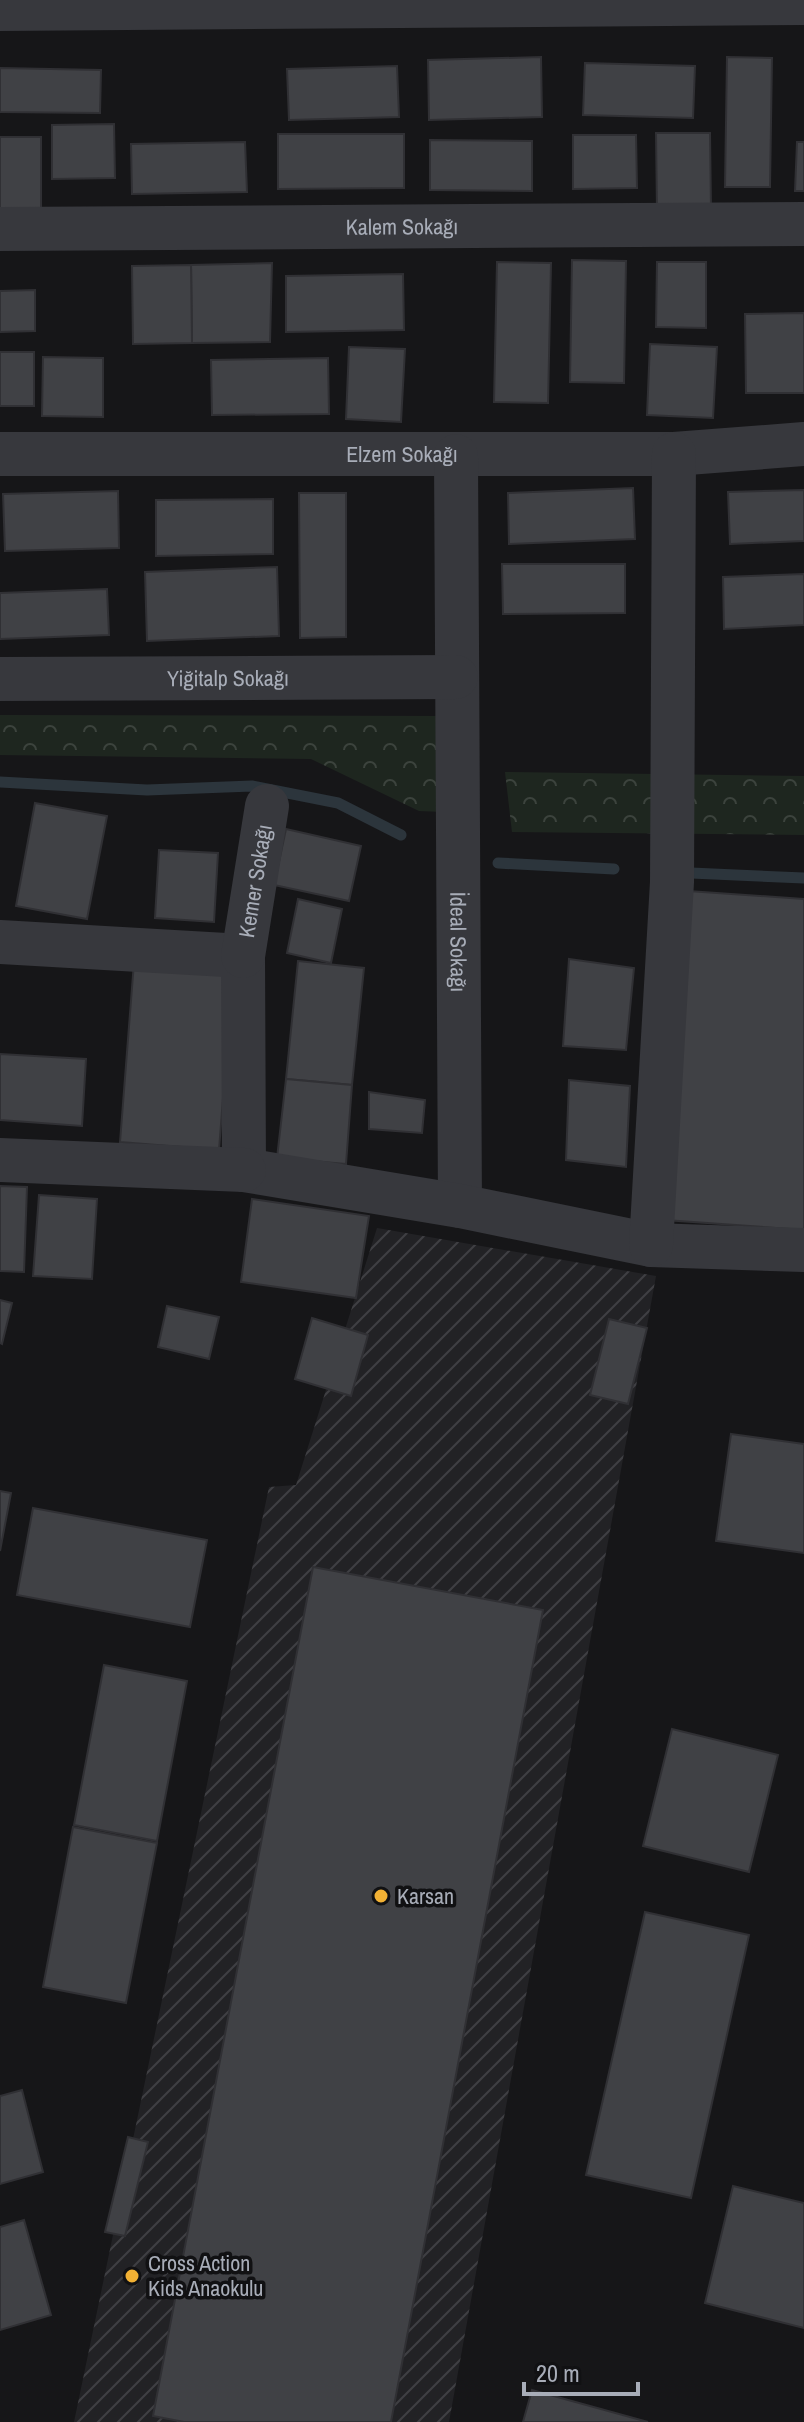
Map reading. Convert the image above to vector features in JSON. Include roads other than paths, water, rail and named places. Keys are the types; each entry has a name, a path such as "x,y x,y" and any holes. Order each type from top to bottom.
{"street":[{"path":"0,9 804,3"},
{"name":"Kalem Sokağı","path":"0,229 804,224"},
{"name":"Elzem Sokağı","path":"0,454 674,454 804,444"},
{"path":"651,1245 672,882 674,454"},
{"name":"İdeal Sokağı","path":"456,456 460,1206"},
{"name":"Yiğitalp Sokağı","path":"0,679 456,677"},
{"name":"Kemer Sokağı","path":"244,1170 243,956 267,806"},
{"path":"0,942 243,956"},
{"path":"0,1160 244,1170 460,1206 651,1245 804,1250"}],"waterway":[{"path":"0,782 147,790 252,786 338,803 401,835"},
{"path":"498,863 614,869"},
{"path":"691,873 804,878"}],"place":[{"name":"Karsan","path":"381,1896"},
{"name":"Cross Action Kids Anaokulu","path":"132,2276"}]}
